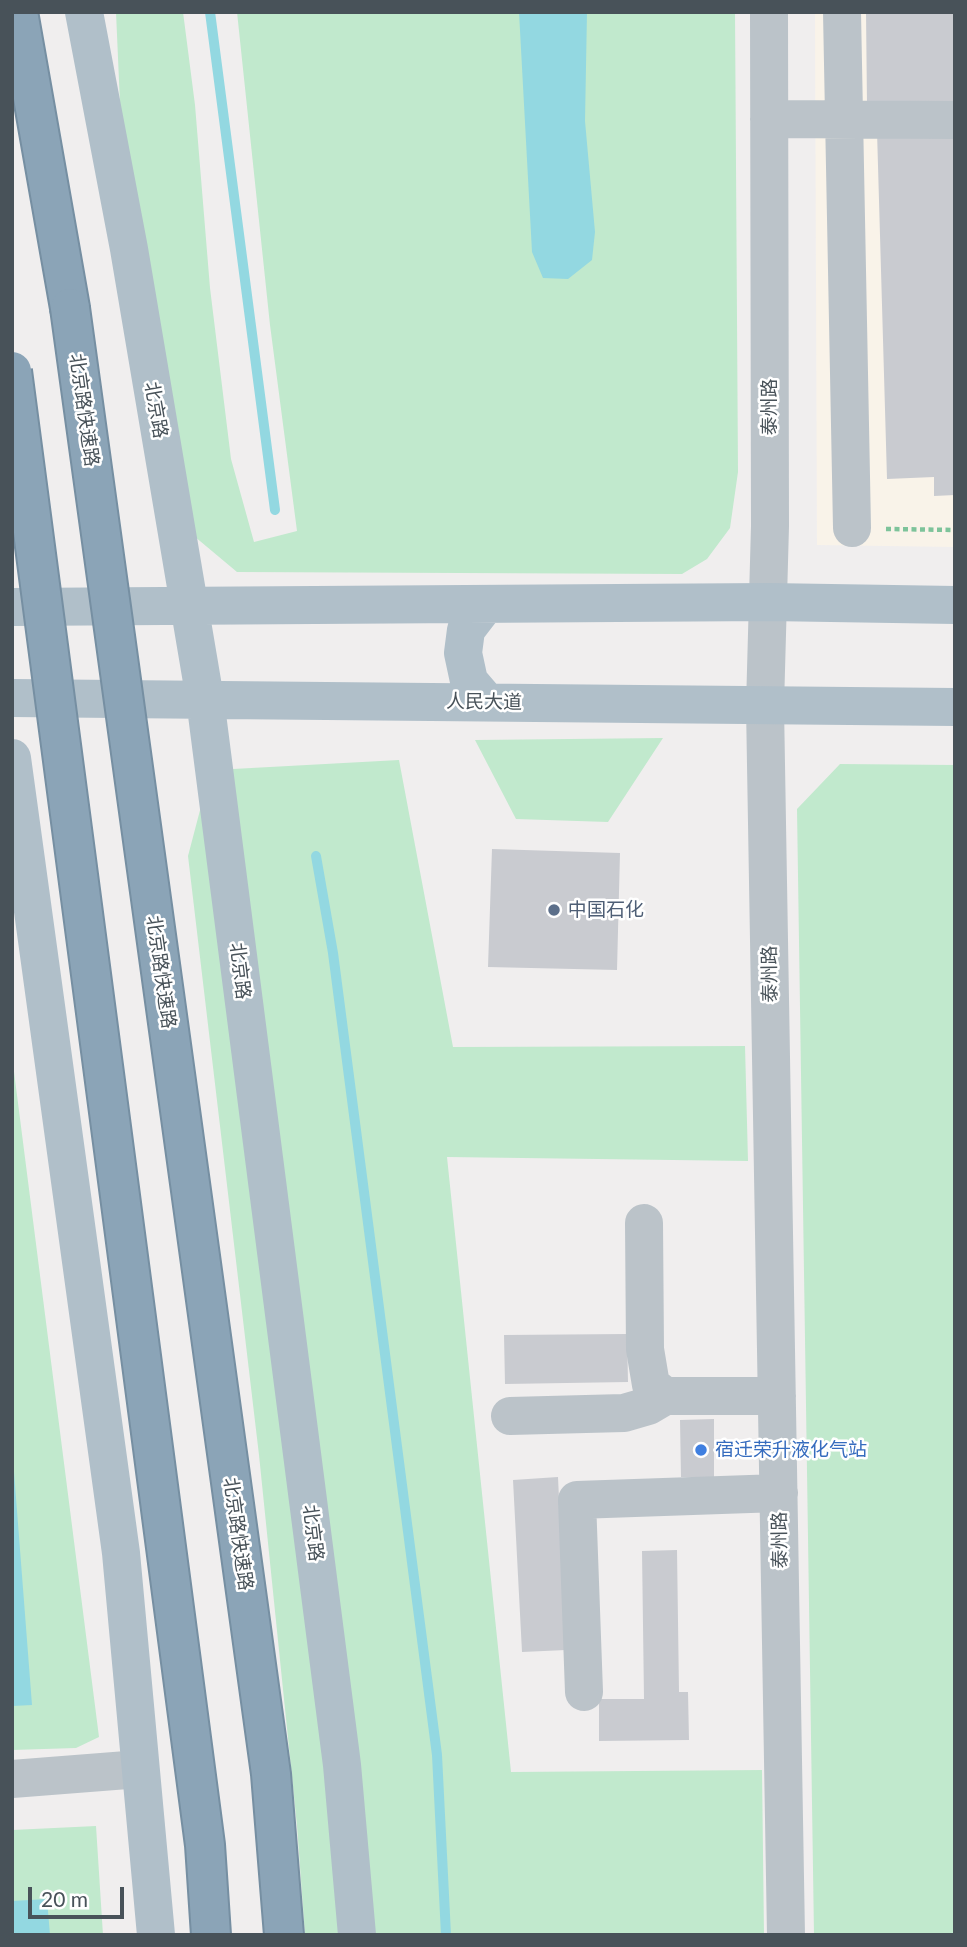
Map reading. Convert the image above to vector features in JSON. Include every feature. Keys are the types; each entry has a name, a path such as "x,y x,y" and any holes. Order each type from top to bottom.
{"highway":[{"name":"北京路快速路","path":"18,12 70,309 271,1774 284,1935"},
{"path":"12,371 205,1845 211,1935"}],"main road":[{"name":"北京路","path":"84,12 129,249 205,699 342,1765 357,1935"},
{"path":"12,607 769,602 955,605"},
{"path":"486,604 466,630 463,653 469,681 487,702"},
{"name":"人民大道","path":"12,698 955,707"},
{"path":"12,758 121,1553 156,1935"}],"street":[{"name":"泰州路","path":"769,12 769,602 765,706 786,1935"},
{"path":"842,12 852,528"},
{"path":"769,119 955,120"},
{"path":"644,1223 645,1349 651,1385 665,1396"},
{"path":"510,1416 624,1412 648,1406 665,1396 777,1396"},
{"path":"584,1692 577,1500 779,1493"},
{"path":"12,1779 141,1769"}],"shaded area":[{"path":"815,12 955,12 955,547 817,545"}],"green space":[{"path":"116,12 183,12 195,105 210,288 231,459 254,542 297,531 270,325 237,12 735,12 738,472 730,528 707,559 682,574 237,572 188,531 125,218"},
{"path":"663,738 608,822 516,819 475,740"},
{"path":"399,760 453,1047 745,1046 748,1161 447,1157 511,1772 762,1770 764,1935 305,1935 297,1826 259,1455 188,856 204,795 233,769"},
{"path":"840,764 955,765 955,1935 814,1935 797,809"},
{"path":"12,1056 99,1737 76,1748 12,1750"},
{"path":"96,1826 103,1935 12,1935 12,1830"}],"water":[{"path":"519,12 587,12 585,121 595,232 592,260 568,279 543,278 532,252"},
{"path":"12,1446 32,1705 12,1706"},
{"path":"47,1899 50,1935 12,1935 12,1901"}],"building":[{"path":"866,12 955,12 955,103 867,104"},
{"path":"955,129 955,495 934,496 934,477 887,479 877,131"},
{"name":"中国石化","path":"492,849 620,853 617,970 488,967"},
{"path":"627,1334 628,1382 505,1384 504,1335"},
{"path":"714,1419 714,1477 681,1477 680,1420"},
{"path":"558,1477 566,1650 522,1652 513,1480"},
{"path":"677,1550 679,1692 688,1692 689,1740 599,1741 599,1699 644,1699 642,1551"}],"waterway":[{"path":"210,12 275,510"},
{"path":"316,856 333,953 437,1755 446,1935"}],"place":[{"name":"中国石化","path":"554,910"},
{"name":"宿迁荣升液化气站","path":"701,1450"}]}
